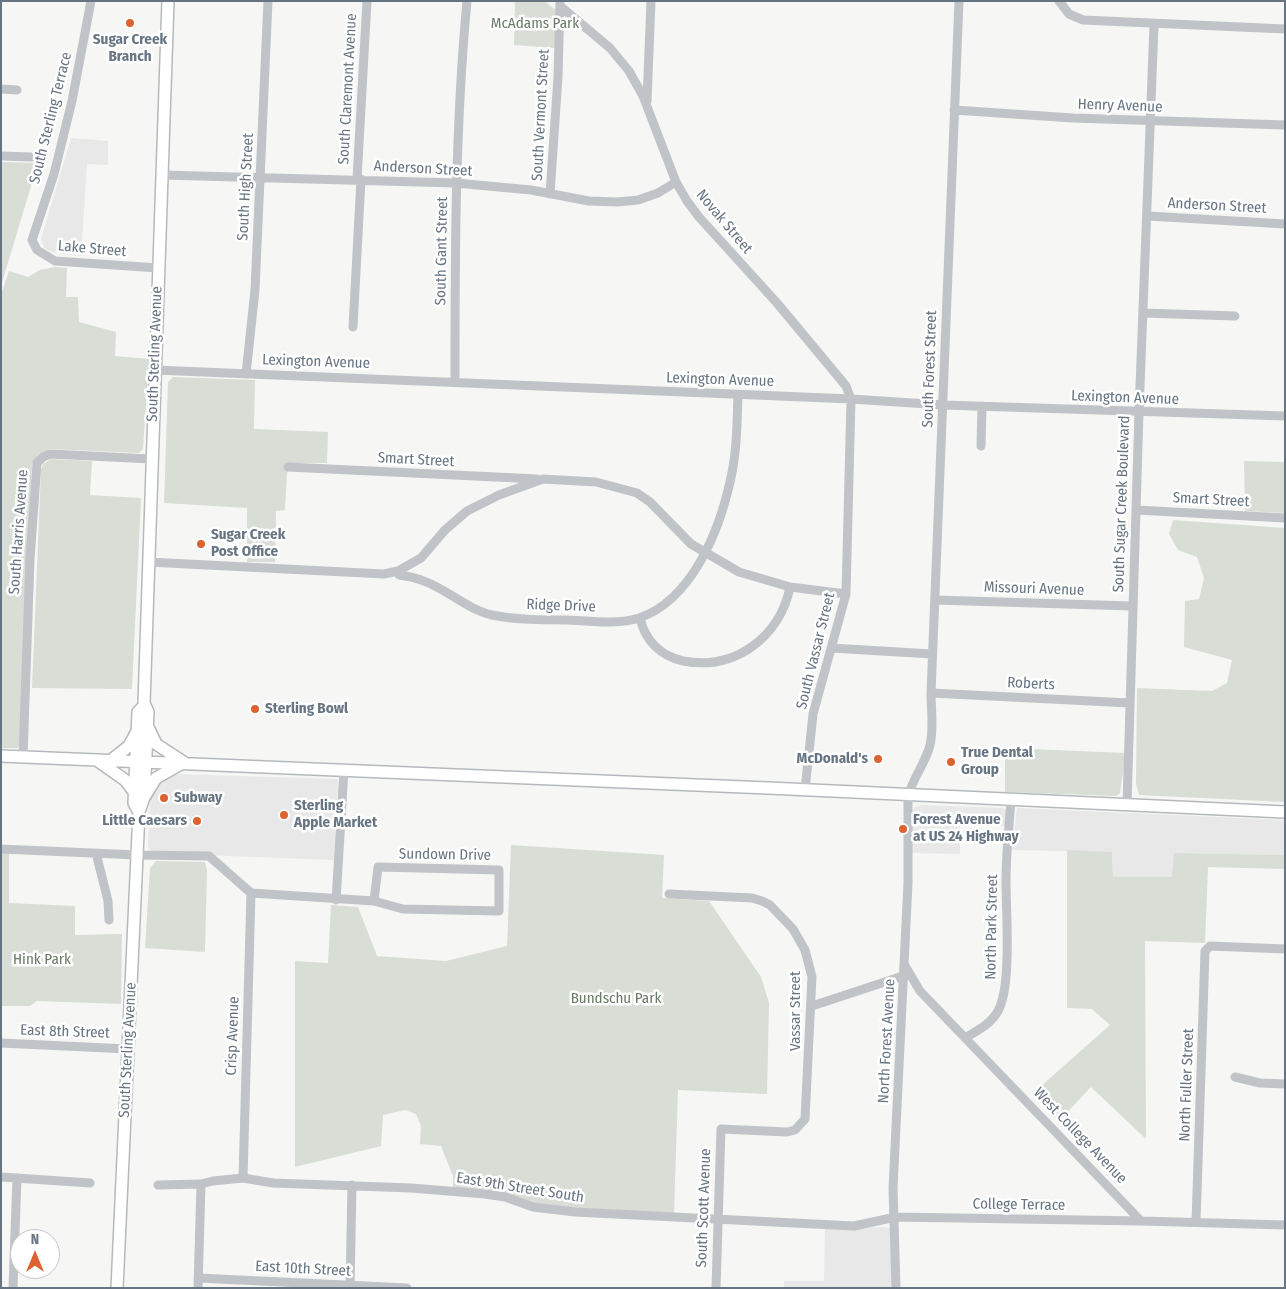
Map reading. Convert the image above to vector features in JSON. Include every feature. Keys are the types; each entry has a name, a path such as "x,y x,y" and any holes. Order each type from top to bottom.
{"main road":[{"name":"South Sterling Avenue","path":"117,1288 139,812 134,803 140,795 141,762 148,712 144,706 148,562 168,1"},
{"name":"South Sterling Avenue","path":"141,762 137,732 138,712 144,706"},
{"path":"147,723 156,744 184,764"},
{"path":"110,761 129,746 137,732"},
{"path":"1,756 1285,812"},
{"path":"96,760 124,780 140,795 156,778 184,764"}],"street":[{"name":"South Sterling Terrace","path":"32,240 54,174 72,101 91,1"},
{"name":"South High Street","path":"246,374 255,290 268,1"},
{"name":"South Claremont Avenue","path":"352,327 367,1"},
{"name":"South Gant Street","path":"455,382 456,183 460,71 467,1"},
{"path":"647,105 651,1"},
{"path":"1059,1 1070,14 1083,20 1285,29"},
{"name":"South Forest Street","path":"908,796 912,782 930,748 932,737 932,654 958,2"},
{"name":"Novak Street","path":"559,3 610,48 629,71 647,105 676,182 699,217 778,303 846,386 851,399"},
{"name":"South Vermont Street","path":"550,194 558,77 559,3"},
{"name":"South Sugar Creek Boulevard","path":"1127,805 1132,606 1154,24"},
{"path":"1,89 17,90"},
{"name":"Henry Avenue","path":"954,110 1151,121 1285,125"},
{"path":"1,156 31,157"},
{"name":"Anderson Street","path":"162,175 260,176 456,183 550,194 589,201 616,202 638,200 658,193 676,182"},
{"name":"Anderson Street","path":"1148,216 1285,224"},
{"name":"Lake Street","path":"32,240 37,250 55,261 158,268"},
{"path":"1143,313 1236,316"},
{"name":"Lexington Avenue","path":"155,370 851,399 943,405 1285,416"},
{"name":"Ridge Drive","path":"398,571 399,575 421,580 473,608 492,615 538,620 593,621 640,618 665,604 681,590 694,573 704,553 723,508 730,481 738,395"},
{"name":"South Vassar Street","path":"805,790 813,714 846,594 851,399"},
{"path":"981,446 982,406"},
{"name":"South Harris Avenue","path":"23,757 30,550 36,468 40,459 50,454 152,459"},
{"name":"Smart Street","path":"288,467 596,482 637,493 650,502 679,533 704,553 739,572 790,587 846,594"},
{"path":"148,562 384,574 398,571 421,558 446,530 467,511 499,495 543,479"},
{"name":"Smart Street","path":"1136,510 1285,518"},
{"path":"640,618 648,638 664,654 692,663 723,662 746,652 768,633 782,614 790,587"},
{"name":"Missouri Avenue","path":"935,600 1132,606"},
{"path":"831,648 932,654"},
{"name":"Roberts","path":"931,693 1130,703"},
{"path":"336,900 344,770"},
{"name":"North Forest Avenue","path":"896,1288 896,1218 893,1188 908,883 908,796"},
{"name":"North Park Street","path":"965,1038 990,1023 999,1010 1004,996 1007,936 1006,880 1011,800"},
{"path":"1,848 137,856 209,856 250,894"},
{"path":"96,853 108,901 109,920"},
{"name":"Sundown Drive","path":"250,894 374,901 402,909 499,911 499,870 378,867 374,901"},
{"name":"Crisp Avenue","path":"243,1178 250,894"},
{"name":"Vassar Street","path":"669,894 752,898 770,905 793,929 805,950 812,977 806,1119 798,1127 787,1132 720,1129"},
{"name":"North Fuller Street","path":"1196,1222 1206,949 1210,946 1285,949"},
{"name":"West College Avenue","path":"904,964 920,991 1142,1221"},
{"path":"812,1006 903,976"},
{"name":"East 8th Street","path":"1,1043 128,1049"},
{"path":"1234,1077 1260,1083 1285,1084"},
{"name":"South Scott Avenue","path":"716,1288 720,1129"},
{"path":"1,1177 90,1183"},
{"path":"14,1288 17,1178"},
{"name":"East 9th Street South","path":"158,1185 201,1184 243,1178 273,1183 352,1185 485,1194 533,1207 575,1212 854,1226 896,1218"},
{"path":"198,1283 201,1184"},
{"path":"350,1286 352,1185"},
{"name":"College Terrace","path":"896,1218 1142,1221"},
{"path":"1142,1221 1285,1225"},
{"name":"East 10th Street","path":"198,1283 407,1288"}],"shaded area":[{"path":"71,138 108,141 108,165 87,164 81,256 55,253 45,249 41,239"},
{"path":"172,774 338,779 334,860 153,853 148,847 150,794 154,784"},
{"path":"922,805 1003,808 1006,810 1006,826 960,824 960,854 911,853 912,812 915,807"},
{"path":"1017,808 1285,820 1285,855 1174,853 1173,877 1113,877 1112,852 1012,850"},
{"path":"885,1227 891,1229 893,1288 784,1288 784,1281 824,1281 825,1229"}],"green space":[{"name":"McAdams Park","path":"515,1 544,1 556,10 555,48 514,45"},
{"path":"1,162 38,163 1,286"},
{"path":"55,267 67,268 66,297 78,297 79,322 116,332 115,356 149,359 143,449 139,453 49,449 38,455 32,464 21,743 18,748 1,748 1,294 9,271 28,277 40,270"},
{"path":"173,377 255,380 254,429 328,432 327,463 297,463 287,473 285,510 276,511 275,562 247,562 247,508 164,503 168,382"},
{"path":"51,459 92,461 90,495 141,498 132,689 32,688 41,470 43,464"},
{"path":"1244,461 1285,462 1285,513 1245,511"},
{"path":"1173,520 1285,528 1285,802 1139,795 1136,784 1137,688 1212,691 1227,683 1232,660 1184,647 1185,601 1199,599 1204,578 1197,557 1178,550 1169,534"},
{"path":"1005,748 1126,753 1120,793 1116,796 1005,792"},
{"name":"Bundschu Park","path":"511,845 664,855 662,898 709,901 761,977 769,1003 767,1094 678,1090 674,1214 580,1210 532,1204 453,1187 453,1176 441,1146 420,1144 421,1126 416,1114 405,1110 383,1115 381,1146 295,1167 295,961 328,963 331,905 358,907 377,956 446,961 507,946"},
{"name":"Hink Park","path":"1,849 9,849 9,903 75,906 75,935 122,934 121,1004 37,1001 30,1006 1,1006"},
{"path":"1067,850 1112,852 1113,877 1172,877 1174,853 1285,855 1285,869 1208,867 1205,943 1145,941 1146,1139 1091,1087 1059,1121 1032,1094 1110,1025 1092,1009 1067,1008"},
{"path":"156,861 205,862 207,870 205,952 145,948 150,868"}],"place":[{"name":"Sugar Creek Branch","path":"130,23"},
{"name":"Sugar Creek Post Office","path":"201,544"},
{"name":"Sterling Bowl","path":"255,709"},
{"name":"McDonald's","path":"878,759"},
{"name":"True Dental Group","path":"951,762"},
{"name":"Subway","path":"164,798"},
{"name":"Sterling Apple Market","path":"284,815"},
{"name":"Little Caesars","path":"197,821"},
{"name":"Forest Avenue at US 24 Highway","path":"903,829"}]}
